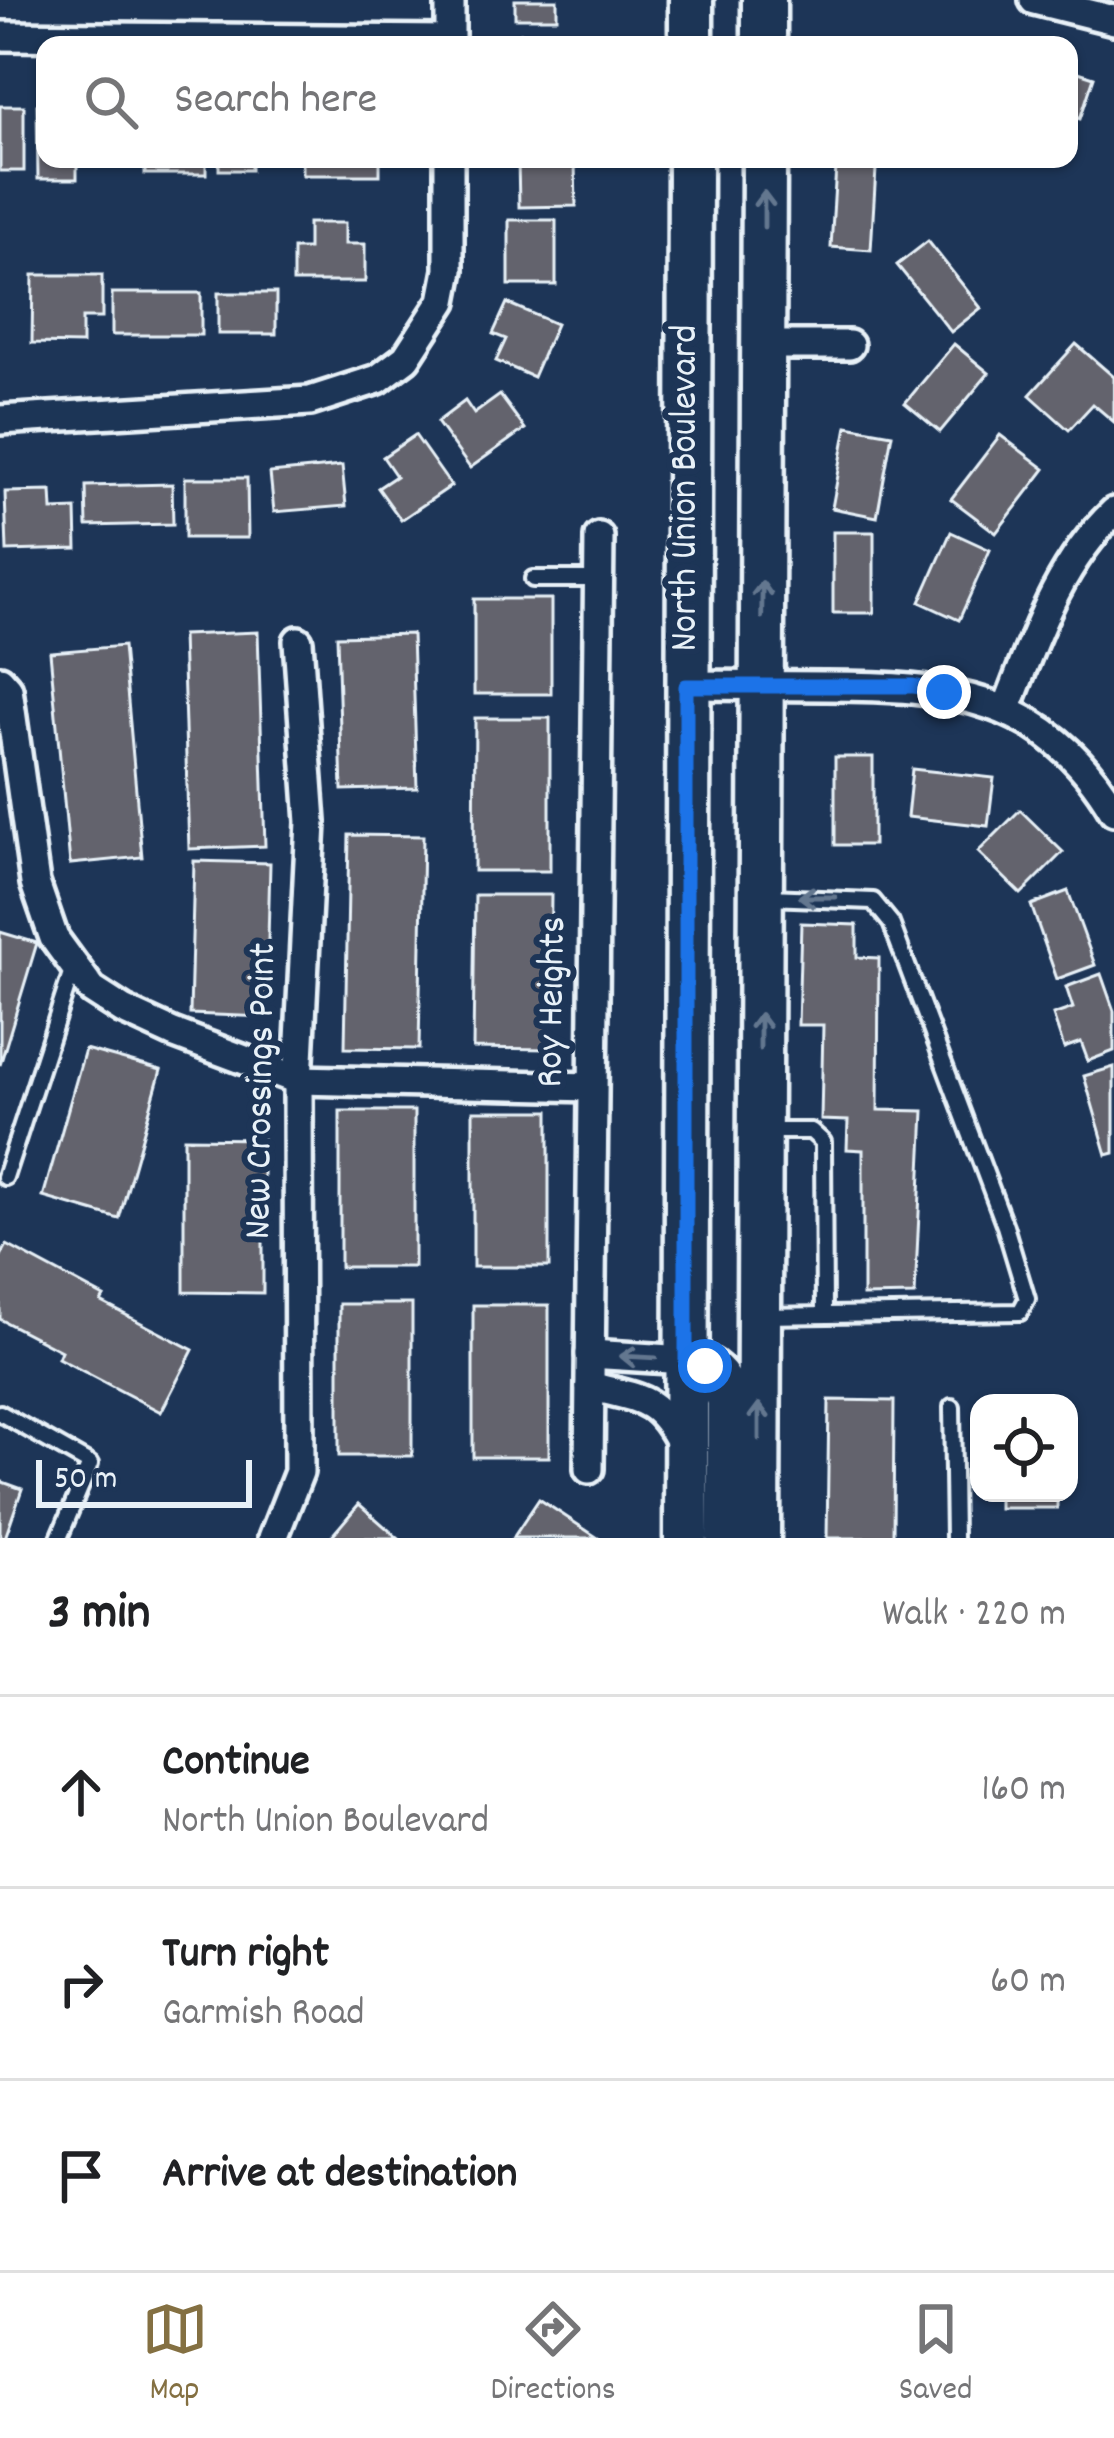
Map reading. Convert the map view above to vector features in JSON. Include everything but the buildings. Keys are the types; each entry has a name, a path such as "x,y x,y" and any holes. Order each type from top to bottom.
{"main road":[{"path":"691,0 691,36"},
{"path":"764,0 764,36"},
{"name":"North Union Boulevard","path":"686,1538 690,168"},
{"name":"North Union Boulevard","path":"758,1538 764,168"},
{"path":"686,1360 705,1366 721,1379 728,1400 728,1538"}],"street":[{"path":"449,36 450,0"},
{"path":"1034,0 1097,11"},
{"path":"0,36 36,37"},
{"path":"0,420 310,401 378,379 406,358 443,301 449,270 449,168"},
{"name":"North Union Boulevard","path":"764,345 849,345"},
{"path":"1006,710 1071,562 1114,512"},
{"name":"Roy Heights","path":"589,1468 599,537"},
{"name":"New Crossings Point","path":"273,1538 299,1472 298,1080 311,822 298,641"},
{"path":"0,680 8,689 35,883 54,938 92,990 173,1034 298,1080 592,1087"},
{"path":"686,686 913,686 973,698 1035,724 1086,771 1114,811"},
{"path":"590,1354 686,1360"},
{"path":"590,1386 651,1402 669,1420 686,1456"}],"lane":[{"path":"533,579 598,579"},
{"path":"759,1317 1020,1312 1027,1306 1005,1226 891,923 873,901 760,897"},
{"path":"5,1178 73,968"},
{"path":"759,1132 811,1131 823,1142 824,1315"},
{"path":"952,1407 954,1538"},
{"path":"0,1413 90,1464 59,1538"}],"route":[{"path":"705,1366 686,1360 686,686 913,686 944,692"}]}
